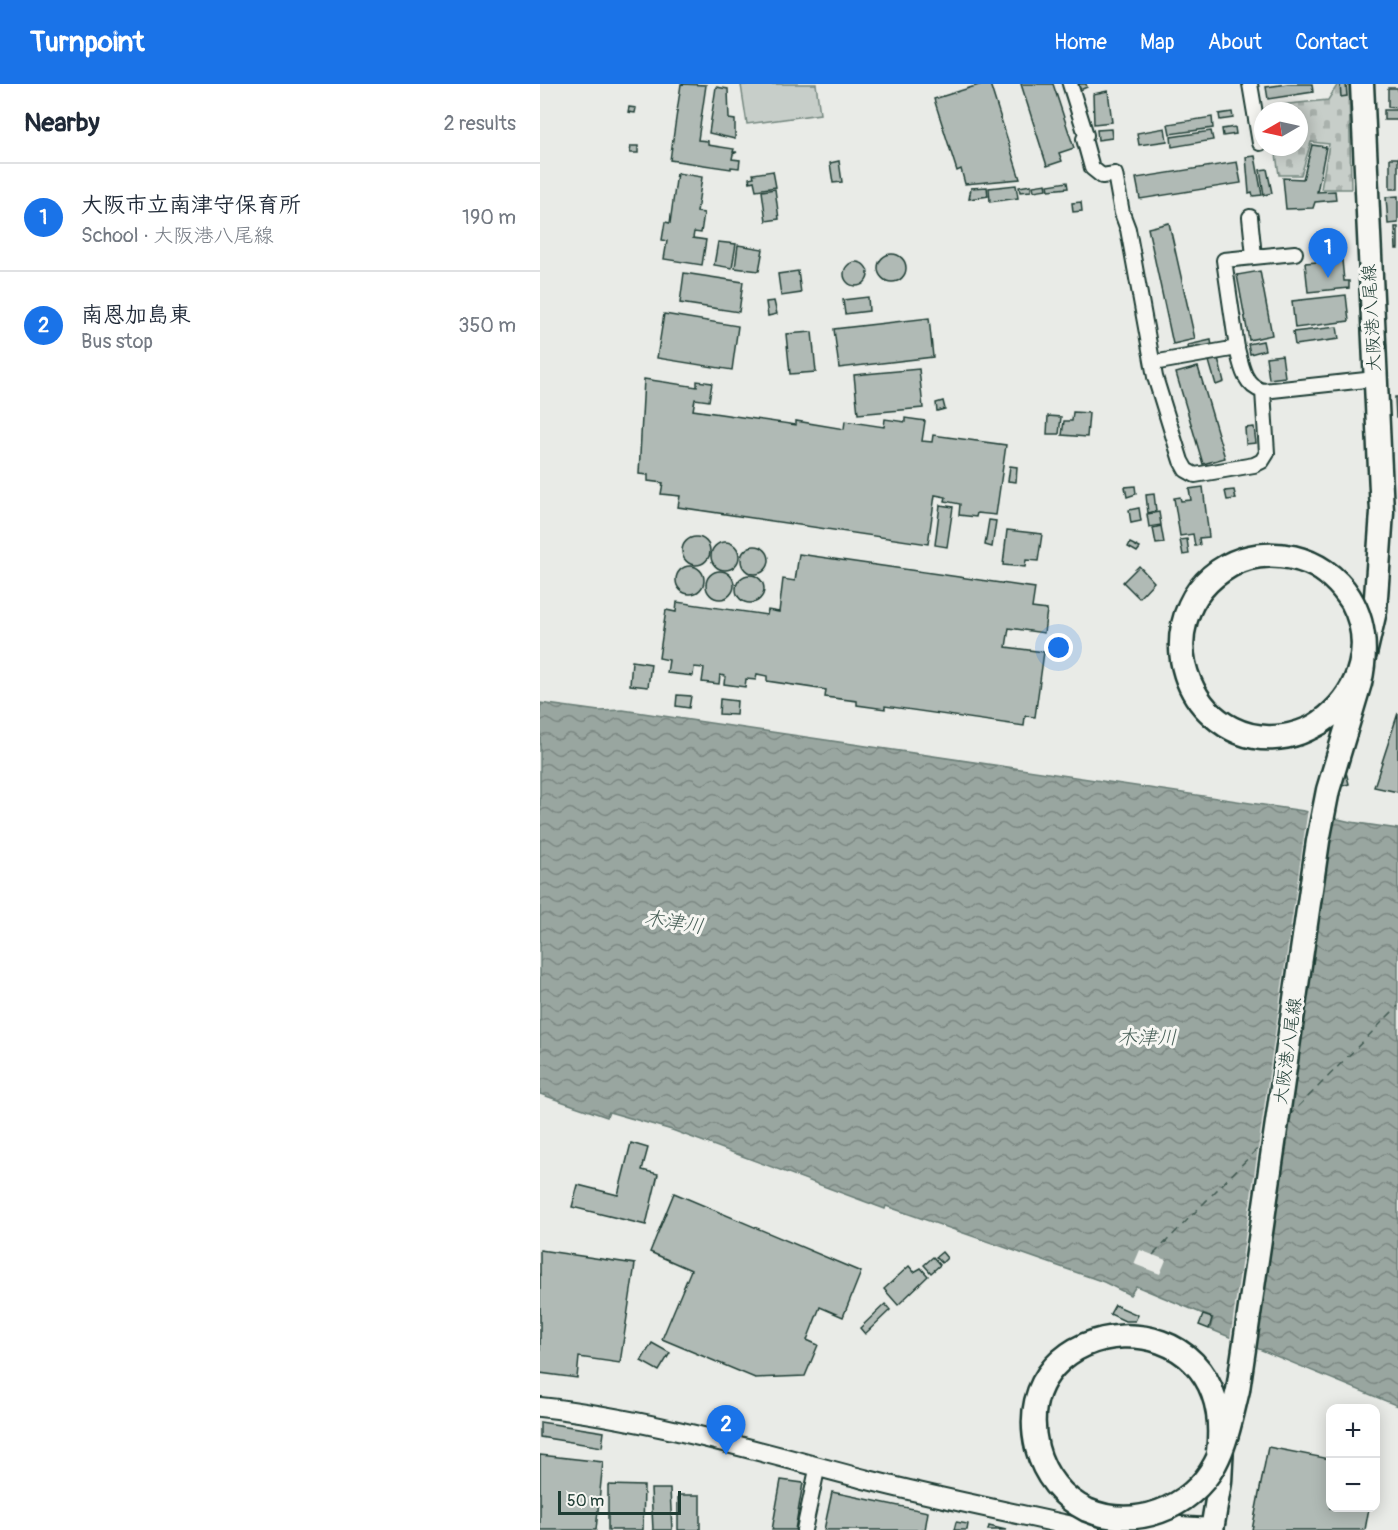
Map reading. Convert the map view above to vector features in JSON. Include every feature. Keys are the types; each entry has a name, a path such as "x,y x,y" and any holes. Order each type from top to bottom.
{"main road":[{"name":"大阪港八尾線","path":"1212,1529 1223,1454 1222,1443 1220,1432 1219,1422 1213,1398 1195,1368 1180,1354 1155,1340 1118,1336 1092,1343 1074,1353 1054,1373 1044,1390 1038,1410 1036,1435 1040,1454 1051,1477 1067,1496 1086,1508 1104,1515 1131,1518 1152,1514 1178,1502 1196,1488 1212,1467 1218,1452 1219,1442 1220,1429 1219,1421 1214,1398 1207,1382 1196,1366 1181,1352 1164,1343 1146,1337 1128,1335 1100,1338 1073,1352 1059,1364 1047,1381 1036,1410 1035,1426 1036,1444 1045,1471 1055,1485 1067,1497 1097,1514 1125,1519 1145,1517 1159,1513 1179,1502 1189,1495 1202,1482 1215,1464 1219,1452 1222,1444 1225,1436 1228,1428 1238,1390 1318,841 1330,781 1360,683 1363,668 1365,653 1365,644 1362,625 1356,608 1344,588 1322,568 1302,559 1272,554 1256,556 1229,565 1210,579 1201,589 1188,610 1183,625 1180,646 1181,660 1187,681 1197,700 1218,721 1231,728 1252,736 1281,738 1301,734 1320,725 1346,701 1358,681 1362,667 1364,653 1363,634 1355,608 1345,591 1318,567 1294,558 1272,555 1242,561 1214,577 1196,597 1185,621 1182,639 1183,661 1197,698 1216,718 1232,728 1260,737 1287,736 1313,728 1346,701 1362,667 1375,611 1390,510 1375,379 1362,84"}],"street":[{"path":"1070,84 1086,135 1084,139 1092,168 1102,176 1115,174 1122,213 1128,229 1153,363 1180,461 1186,470 1195,475 1254,465 1265,457 1263,391"},
{"path":"1250,84 1254,108"},
{"path":"1250,217 1254,256"},
{"path":"1295,254 1227,258 1223,264 1237,348 1247,380 1256,389 1263,391 1375,379"},
{"path":"1153,363 1237,348"},
{"path":"540,1407 587,1412 818,1465 868,1480 1090,1530"},
{"path":"804,1530 818,1465"},
{"path":"1027,1516 1212,1529"}],"green space":[{"path":"816,84 820,114 747,124 741,85"},
{"path":"1338,84 1349,84 1351,189 1321,189 1329,144 1311,142 1308,152 1308,102 1328,100"},
{"path":"1276,156 1307,156 1301,175 1279,175"}],"water":[{"name":"木津川","path":"540,703 599,711 623,710 1304,811 1351,822 1398,829 1398,1406 1210,1329 1213,1318 1136,1286 1130,1295 1104,1282 886,1206 885,1209 672,1130 609,1112 607,1117 540,1094"}],"pier":[{"path":"1308,809 1334,815 1254,1350 1230,1340"},
{"path":"1140,1250 1166,1260 1160,1274 1134,1264"}],"building":[{"path":"681,84 706,85 698,140 708,141 708,145 734,149 733,152 737,152 733,154 732,159 740,160 739,168 731,167 731,169 670,160"},
{"path":"982,84 990,84 1020,179 965,184 961,169 957,171 934,99"},
{"path":"1021,84 1053,84 1074,148 1059,153 1062,161 1047,166"},
{"path":"1078,84 1086,84 1087,87 1080,90"},
{"path":"1312,84 1313,92 1268,99 1266,87"},
{"path":"1340,84 1346,84 1347,96 1341,97"},
{"path":"716,87 728,89 729,119 735,120 735,139 709,133"},
{"path":"1388,88 1398,88 1398,108 1388,107"},
{"path":"1108,91 1112,122 1094,124 1093,94"},
{"path":"629,107 636,108 635,113 628,112"},
{"path":"1384,110 1398,110 1398,120 1384,120"},
{"path":"1232,112 1233,118 1220,120 1219,114"},
{"path":"1212,117 1213,128 1170,134 1168,124"},
{"path":"1235,127 1236,134 1223,136 1222,129"},
{"path":"1165,128 1167,141 1139,145 1137,133"},
{"path":"1111,129 1112,138 1098,140 1097,130"},
{"path":"1211,131 1213,140 1172,147 1171,137"},
{"path":"1312,145 1326,147 1317,192 1335,191 1336,200 1315,202 1313,208 1286,209 1283,178 1303,179"},
{"path":"631,146 638,146 638,153 630,153"},
{"path":"1255,156 1262,195 1253,196 1252,192 1249,193 1246,157"},
{"path":"1390,158 1398,158 1398,189 1390,189"},
{"path":"839,161 842,182 833,183 830,163"},
{"path":"1237,162 1241,183 1140,199 1136,178"},
{"path":"1267,169 1272,193 1264,195 1260,170"},
{"path":"773,171 776,187 756,190 754,181 750,182 749,178 754,177 753,174"},
{"path":"677,173 702,177 697,212 704,213 701,233 694,232 693,238 706,240 702,265 664,259 667,241 662,240 665,222 670,223"},
{"path":"1067,182 1068,188 1049,190 1048,185"},
{"path":"1046,184 1047,189 1034,191 1033,186"},
{"path":"1016,185 1018,198 990,202 989,188"},
{"path":"1031,185 1031,191 1020,192 1019,187"},
{"path":"987,187 988,196 969,199 971,188"},
{"path":"775,189 779,219 766,221 762,191"},
{"path":"1398,196 1398,223 1388,224 1386,197"},
{"path":"1081,202 1082,211 1073,212 1072,203"},
{"path":"1169,223 1195,339 1173,344 1148,228"},
{"path":"1395,227 1398,227 1398,249 1396,249"},
{"path":"718,242 736,244 732,268 714,265"},
{"path":"738,245 763,249 759,271 735,268"},
{"path":"892,254 902,258 906,268 902,278 892,282 882,278 878,268 882,258"},
{"path":"1342,260 1344,281 1349,281 1349,288 1308,292 1305,263"},
{"path":"856,262 861,263 867,269 867,279 861,285 856,286 851,285 845,279 844,274 845,269 851,263"},
{"path":"798,271 801,293 781,296 778,274"},
{"path":"1260,271 1272,335 1249,340 1237,275"},
{"path":"684,273 743,282 739,312 680,303"},
{"path":"1346,295 1349,321 1295,328 1292,301"},
{"path":"868,297 869,311 845,314 843,300"},
{"path":"774,301 777,314 768,316 766,302"},
{"path":"664,314 738,326 732,370 657,358"},
{"path":"929,318 933,357 839,368 834,329"},
{"path":"1337,327 1339,339 1295,345 1293,332"},
{"path":"812,332 816,372 790,374 786,334"},
{"path":"1211,340 1212,346 1189,352 1188,345"},
{"path":"1263,341 1265,350 1250,354 1248,344"},
{"path":"1282,355 1285,377 1269,379 1266,357"},
{"path":"1218,358 1224,382 1216,385 1209,361"},
{"path":"1198,367 1225,458 1203,464 1176,373"},
{"path":"919,369 923,408 858,414 854,375"},
{"path":"644,379 697,387 697,381 712,383 709,401 695,399 693,410 796,425 796,421 844,429 845,421 884,427 885,419 905,422 905,418 925,421 922,441 932,442 933,435 1006,445 996,515 977,513 976,517 959,515 960,504 945,501 946,497 935,495 928,544 678,507 680,496 661,494 663,483 648,481 648,475 639,474"},
{"path":"1395,397 1398,397 1398,418 1396,418"},
{"path":"943,401 945,409 937,411 936,403"},
{"path":"1073,412 1089,413 1087,437 1062,435 1064,421 1072,421"},
{"path":"1048,416 1061,417 1059,434 1047,434"},
{"path":"1254,427 1256,443 1246,444 1245,428"},
{"path":"1010,466 1017,467 1016,482 1008,481"},
{"path":"1135,486 1136,494 1127,497 1125,487"},
{"path":"1203,487 1209,537 1199,538 1200,545 1195,546 1193,534 1180,536 1174,498 1180,497 1181,501 1191,500 1189,489"},
{"path":"1234,490 1236,499 1227,500 1225,491"},
{"path":"1154,494 1156,511 1148,513 1146,495"},
{"path":"940,505 953,507 947,547 935,545"},
{"path":"1139,508 1141,521 1131,523 1129,510"},
{"path":"1159,512 1161,525 1149,527 1147,514"},
{"path":"989,520 996,521 992,547 985,545"},
{"path":"1161,526 1164,543 1156,544 1153,528"},
{"path":"1007,530 1042,534 1038,561 1026,560 1025,567 1003,565"},
{"path":"696,537 706,541 710,551 706,561 696,565 686,561 682,551 686,541"},
{"path":"1187,539 1189,554 1183,555 1180,540"},
{"path":"725,542 735,546 739,556 735,566 725,570 715,566 711,556 715,546"},
{"path":"1130,543 1140,548 1137,552 1128,547"},
{"path":"755,546 765,550 769,560 765,570 755,574 745,570 741,560 745,550"},
{"path":"799,554 1035,588 1032,608 1047,610 1044,633 1009,628 1006,647 1044,652 1035,717 1025,716 1024,726 885,706 885,709 857,705 857,701 825,697 826,690 767,681 767,676 757,674 756,680 746,679 745,687 724,684 725,676 720,675 719,684 702,682 704,668 694,667 693,676 667,673 669,660 659,658 666,610 676,612 677,602 767,615 768,610 779,612 783,579 795,581"},
{"path":"690,566 700,570 704,580 700,590 690,594 680,590 676,580 680,570"},
{"path":"1139,566 1154,582 1139,598 1123,582"},
{"path":"720,571 730,575 734,585 730,595 720,599 710,595 706,585 710,575"},
{"path":"750,575 760,579 764,589 760,599 750,603 740,599 736,589 740,579"},
{"path":"632,661 651,664 648,687 630,685"},
{"path":"677,695 691,696 689,708 676,706"},
{"path":"720,699 737,701 736,715 719,714"},
{"path":"1398,713 1398,792 1374,787"},
{"path":"1346,772 1349,784 1332,789 1328,777"},
{"path":"631,1143 648,1148 642,1170 658,1174 646,1225 572,1207 578,1185 618,1195"},
{"path":"674,1193 861,1272 843,1317 820,1307 807,1340 818,1345 805,1376 755,1378 662,1339 691,1270 650,1252"},
{"path":"540,1250 635,1264 620,1363 579,1357 577,1378 540,1373"},
{"path":"942,1252 947,1258 942,1263 936,1257"},
{"path":"933,1257 940,1265 931,1273 924,1265"},
{"path":"909,1266 914,1272 921,1268 928,1276 898,1305 884,1289"},
{"path":"885,1304 890,1310 865,1334 860,1328"},
{"path":"1115,1305 1138,1315 1135,1321 1125,1321 1110,1314"},
{"path":"1203,1315 1212,1318 1209,1329 1199,1325"},
{"path":"652,1343 670,1353 659,1371 641,1361"},
{"path":"540,1422 604,1432 602,1447 540,1437"},
{"path":"1268,1447 1326,1458 1326,1512 1368,1512 1365,1530 1252,1530"},
{"path":"540,1455 603,1462 596,1530 540,1530"},
{"path":"781,1480 803,1483 795,1530 772,1530"},
{"path":"608,1485 644,1486 643,1530 608,1530"},
{"path":"651,1489 670,1489 672,1530 653,1530"},
{"path":"832,1492 928,1512 925,1530 824,1530"},
{"path":"678,1495 700,1495 700,1530 678,1530"},
{"path":"956,1522 968,1524 967,1530 954,1530"},
{"path":"989,1526 1006,1530 988,1530"}],"ferry route":[{"path":"1288,1117 1398,1006"},
{"path":"1153,1255 1264,1142"}],"place":[{"name":"大阪市立南津守保育所","path":"1328,278"},
{"name":"南恩加島東","path":"726,1455"}]}
